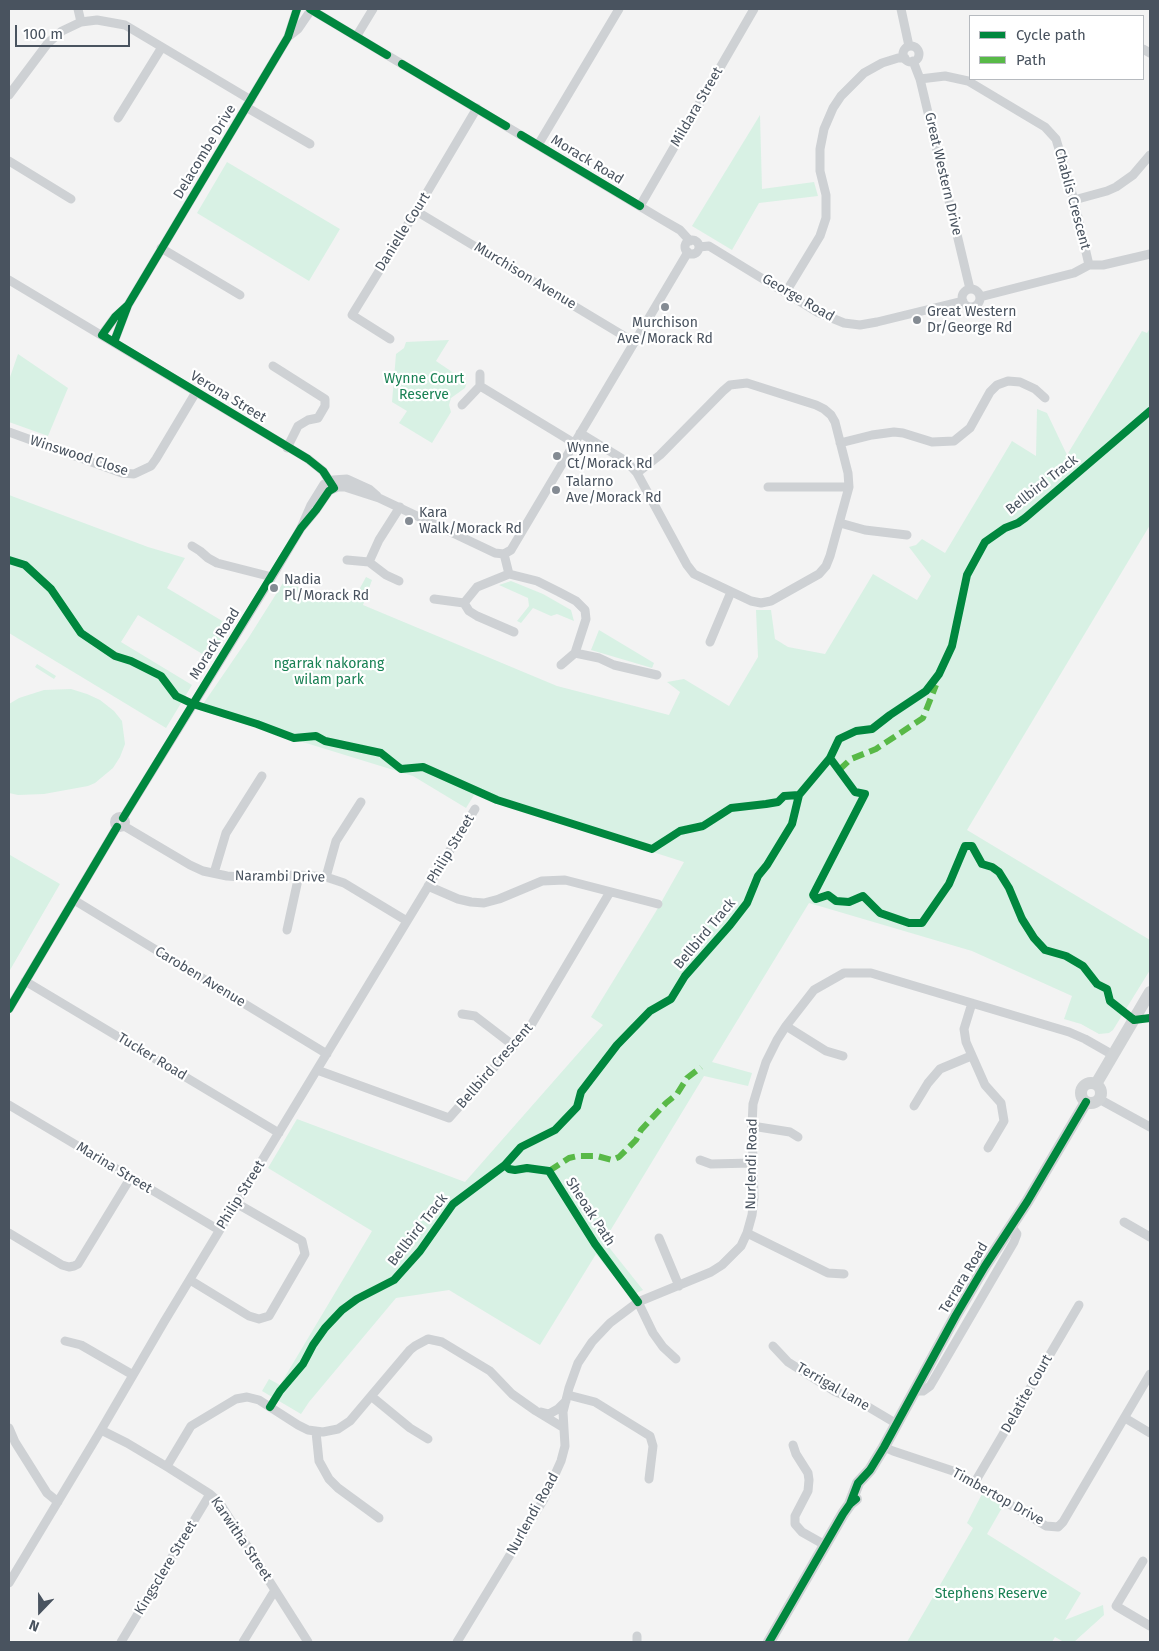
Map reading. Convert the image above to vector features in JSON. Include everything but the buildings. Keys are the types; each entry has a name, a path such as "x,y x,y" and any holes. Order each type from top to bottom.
{"main road":[{"path":"1096,1084 1150,992"},
{"path":"1087,1083 1096,1084 1101,1089 1099,1099 1094,1103 1086,1102 1081,1097 1082,1088 1087,1083"},
{"name":"Terrara Road","path":"772,1641 852,1501 858,1483 868,1474 956,1315 1086,1102"}],"street":[{"path":"78,9 81,22"},
{"name":"Delacombe Drive","path":"114,342 128,305 288,37 297,9"},
{"name":"Delacombe Drive","path":"288,37 298,29 310,9"},
{"name":"Morack Road","path":"310,9 680,230 690,240"},
{"path":"356,37 373,9"},
{"path":"538,145 619,9"},
{"name":"Mildara Street","path":"640,206 754,9"},
{"path":"901,9 909,46 904,51 909,59"},
{"path":"9,95 48,43 62,31 81,22 97,20 125,25 162,47 310,144"},
{"path":"118,118 162,47"},
{"path":"786,292 820,236 826,218 826,195 820,171 820,149 824,129 833,108 841,96 864,73 882,63 898,58 909,59"},
{"name":"Great Western Drive","path":"909,59 920,79 970,288"},
{"name":"Chablis Crescent","path":"920,79 945,76 968,80 1045,126 1056,139 1074,200 1089,265"},
{"name":"Danielle Court","path":"390,339 352,315 477,108"},
{"path":"1074,200 1107,191 1120,184 1133,175 1150,155"},
{"path":"9,161 71,199"},
{"name":"Murchison Avenue","path":"416,211 634,342"},
{"path":"690,240 697,242 699,246 698,251 694,253 688,252 686,245 690,240"},
{"name":"George Road","path":"699,246 710,246 830,318 844,323 860,325 963,302"},
{"path":"161,248 240,295"},
{"path":"332,484 379,498 495,553 504,554 511,550 688,252"},
{"path":"980,297 1074,273 1089,265 1103,265 1150,254"},
{"name":"Verona Street","path":"9,280 308,459 324,471 332,484"},
{"path":"970,288 976,290 980,297 979,302 975,306 966,306 963,302 963,293 970,288"},
{"name":"Delacombe Drive","path":"102,335 115,317 128,305"},
{"path":"272,366 325,399 318,418 308,420 298,426 287,448"},
{"path":"462,405 480,386 480,374"},
{"path":"840,443 894,432 932,442 954,441 970,428 990,392 997,385 1008,381 1020,382 1036,389 1045,398"},
{"path":"580,433 626,461 637,473 687,565 694,574 751,601 771,601 819,574 828,561 849,487 835,422 824,409 816,404 747,382 730,385 656,459 637,473"},
{"path":"480,386 574,443"},
{"name":"Winswood Close","path":"9,432 122,473 134,474 151,466 196,392"},
{"name":"Morack Road","path":"9,1009 301,528 316,510 332,484"},
{"path":"768,487 849,487"},
{"path":"369,562 379,540 400,507"},
{"path":"840,523 864,530 907,535"},
{"path":"192,546 217,563 272,577"},
{"path":"504,554 510,574"},
{"path":"347,560 369,562 386,575 399,580"},
{"path":"464,603 477,587 510,574 537,581 576,601 585,610 586,619 575,653 562,665"},
{"path":"710,642 732,592"},
{"path":"434,599 464,603"},
{"path":"464,603 469,611 477,616 514,632"},
{"path":"575,653 599,658 614,665 658,675"},
{"path":"214,873 226,833 262,776"},
{"path":"326,877 336,842 361,802"},
{"name":"Philip Street","path":"9,1583 219,1230 475,809"},
{"name":"Narambi Drive","path":"121,824 190,865 214,873 242,877 299,875 326,877 344,883 407,921"},
{"path":"287,930 299,875"},
{"path":"428,886 458,899 484,903 499,899 542,881 565,880 658,904"},
{"name":"Bellbird Crescent","path":"317,1070 449,1118 530,1027 610,892"},
{"name":"Caroben Avenue","path":"74,900 327,1054"},
{"name":"Nurlendi Road","path":"457,1642 544,1499 561,1461 565,1446 563,1412 571,1380 578,1364 592,1342 610,1323 638,1302 711,1272 722,1265 741,1246 752,1215 754,1198 752,1126 754,1104 759,1084 766,1062 786,1026 814,990 844,973 871,973 1069,1032 1113,1055"},
{"name":"Tucker Road","path":"26,981 278,1133"},
{"path":"972,1003 964,1029 966,1042 985,1085 1001,1103 1004,1121 988,1148"},
{"path":"462,1014 475,1016 514,1046"},
{"path":"786,1026 826,1051 843,1056"},
{"path":"914,1106 928,1083 940,1069 971,1056"},
{"path":"1099,1099 1150,1127"},
{"name":"Marina Street","path":"9,1105 219,1230"},
{"path":"752,1126 790,1132 798,1137"},
{"path":"700,1160 711,1164 752,1164"},
{"path":"9,1233 62,1265 69,1268 74,1266 78,1264 130,1177"},
{"path":"190,1280 249,1316 260,1319 269,1316 305,1254 302,1241 236,1202"},
{"path":"1124,1222 1150,1237"},
{"path":"747,1233 828,1273 844,1274"},
{"path":"659,1238 679,1286"},
{"path":"638,1302 653,1333 663,1347 676,1359"},
{"name":"Delatite Court","path":"975,1482 1079,1305"},
{"path":"166,1466 191,1426 236,1399 247,1397 259,1400 304,1428 316,1432 331,1431 344,1425 410,1350 422,1342 434,1339 450,1346 490,1371 512,1394 564,1428"},
{"path":"65,1341 80,1345 133,1375"},
{"name":"Terrigal Lane","path":"774,1346 788,1362 834,1391 860,1402 897,1424"},
{"name":"Timbertop Drive","path":"884,1447 953,1471 975,1482 1046,1526 1058,1527 1063,1522 1150,1374"},
{"path":"371,1396 410,1428 428,1439"},
{"path":"536,1411 549,1414 558,1409 567,1397 594,1402 650,1436 653,1446 649,1479"},
{"path":"1125,1418 1150,1433"},
{"path":"9,1428 15,1442 48,1492 58,1502"},
{"name":"Karwitha Street","path":"102,1428 166,1466 210,1494 219,1502 308,1642"},
{"path":"316,1432 319,1461 329,1479 338,1488 379,1518"},
{"path":"793,1445 796,1454 808,1473 809,1480 808,1491 795,1516 796,1524 802,1532 826,1545"},
{"name":"Kingsclere Street","path":"121,1642 210,1494"},
{"path":"1143,1560 1116,1606 1150,1626"},
{"path":"242,1642 275,1590"}],"green space":[{"path":"760,115 762,189 814,182 818,196 759,203 732,250 692,226"},
{"path":"227,162 340,229 309,281 197,213"},
{"name":"ngarrak nakorang wilam park","path":"1150,328 1150,525 967,830 1150,940 1150,970 1113,1030 1109,1033 1099,1034 1081,1024 1064,1019 1072,996 972,951 809,903 712,1062 752,1073 748,1086 704,1076 604,1241 643,1290 630,1296 596,1254 540,1345 449,1290 396,1298 301,1414 262,1391 269,1379 280,1385 372,1231 268,1168 297,1119 465,1182 603,1025 591,1017 684,862 474,795 466,808 413,776 199,710 283,583 353,601 366,577 372,580 363,605 557,686 669,715 680,692 667,682 684,679 729,706 758,657 756,610 771,610 775,639 788,647 825,654 873,574 917,600 931,576 909,547 916,545 922,539 945,553 1012,441 1036,456 1037,409 1047,413 1067,455 1142,331 1147,333"},
{"name":"Wynne Court Reserve","path":"449,340 436,361 467,382 465,388 451,398 449,405 451,412 432,443 399,423 407,411 392,402 396,354 404,348 406,342"},
{"path":"18,354 68,388 48,436 9,422 9,380"},
{"path":"9,495 148,547 185,558 167,588 229,625 209,658 138,615 121,642 192,685 166,728 9,633"},
{"path":"511,581 543,594 571,610 574,621 557,614 551,616 533,608 521,623 517,621 529,606 528,598 499,585"},
{"path":"599,630 654,663 652,668 591,650"},
{"path":"37,664 56,676 54,679 35,667"},
{"path":"71,689 100,700 114,711 122,721 125,744 120,757 113,768 95,783 88,786 44,794 18,795 9,793 9,704 19,698 44,690"},
{"path":"10,855 60,884 10,970 9,857"},
{"name":"Stephens Reserve","path":"983,1492 1003,1506 987,1534 1081,1593 1065,1620 1103,1605 1104,1615 1074,1642 1064,1642 1055,1637 1052,1642 907,1642 973,1528 967,1523"}],"marked path":[{"path":"839,770 851,759 876,749 923,718 936,685"},
{"path":"549,1171 569,1158 578,1156 597,1156 612,1160 619,1157 636,1140 641,1130 677,1094 687,1078 701,1067"}],"cycle path":[{"path":"114,342 128,305 288,37 297,9"},
{"path":"310,9 387,55"},
{"path":"402,64 506,126"},
{"path":"521,135 640,206"},
{"path":"123,818 301,528 329,491 334,488 323,471 308,459 102,335 115,317 128,305"},
{"name":"Bellbird Track","path":"270,1407 280,1391 303,1364 325,1328 342,1310 357,1299 394,1280 420,1251 453,1204 505,1165 521,1147 555,1130 577,1107 581,1092 617,1045 650,1011 671,999 685,976 747,903 758,876 767,865 792,824 799,795 830,758 839,739 856,731 872,729 926,691 939,674 952,646 967,575 985,542 1005,528 1025,518 1150,411"},
{"path":"9,560 25,565 51,589 81,633 115,656 131,661 161,676 176,696 193,704 294,738 316,736 325,741 381,753 401,769 423,767 497,800 652,849 680,831 703,826 731,808 778,802 784,796 799,795"},
{"path":"830,758 855,792 865,794 813,895 816,899 828,895 836,901 849,902 863,896 880,913 909,923 922,923 949,884 965,846 972,846 982,864 992,867 999,872 1009,888 1022,919 1034,938 1045,950 1066,956 1083,966 1097,984 1107,989 1110,1001 1134,1020 1150,1018"},
{"path":"9,1009 117,827"},
{"path":"850,1504 858,1483 870,1470 884,1447 956,1315 985,1266 1027,1202 1086,1102"},
{"name":"Sheoak Path","path":"505,1165 509,1169 515,1170 527,1168 549,1171 595,1244 638,1302"},
{"path":"769,1642 843,1514 856,1499"}],"place":[{"name":"Murchison Ave/Morack Rd","path":"665,307"},
{"name":"Great Western Dr/George Rd","path":"917,320"},
{"name":"Wynne Ct/Morack Rd","path":"557,456"},
{"name":"Talarno Ave/Morack Rd","path":"556,490"},
{"name":"Kara Walk/Morack Rd","path":"409,521"},
{"name":"Nadia Pl/Morack Rd","path":"274,588"}]}
